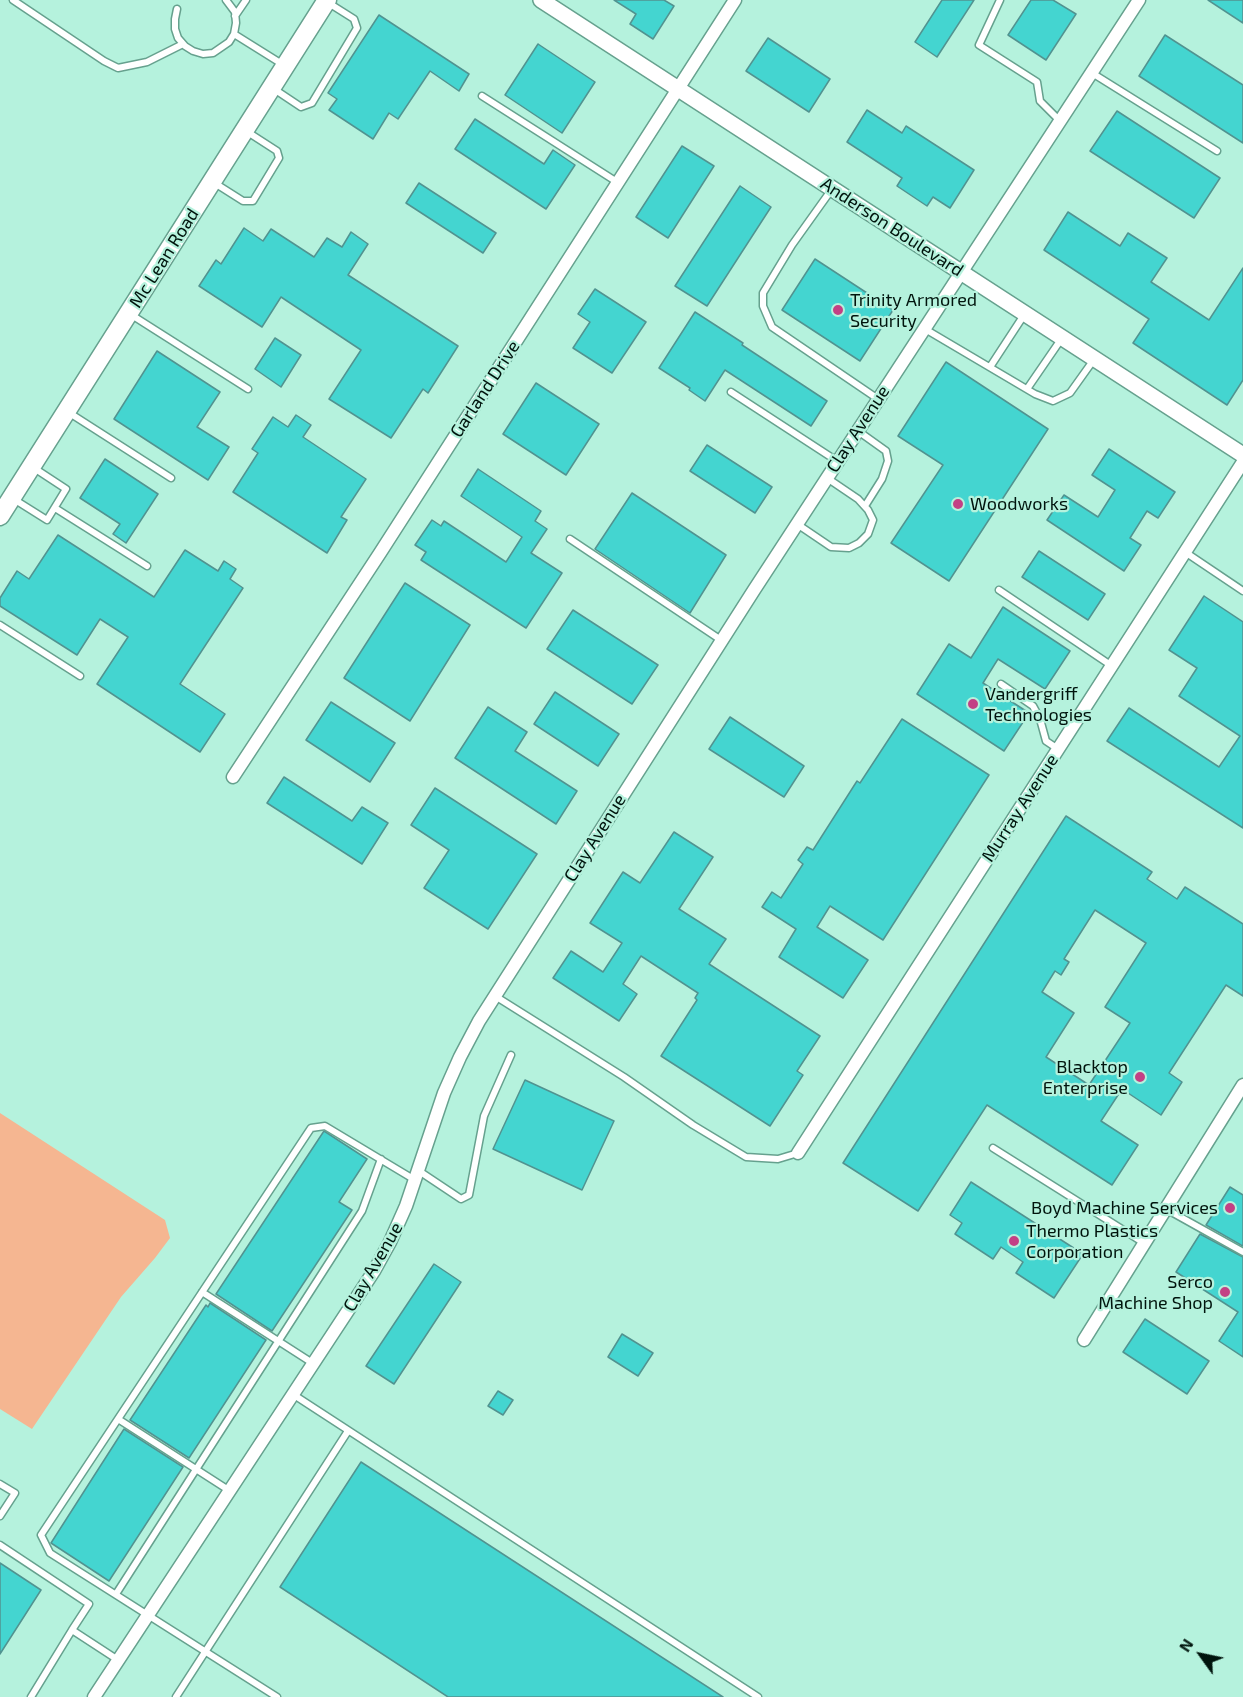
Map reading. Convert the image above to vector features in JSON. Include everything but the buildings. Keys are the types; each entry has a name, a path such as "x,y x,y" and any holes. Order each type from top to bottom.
{"main road":[{"name":"Mc Lean Road","path":"0,516 327,1"}],"street":[{"name":"Anderson Boulevard","path":"541,0 1243,454"},
{"name":"Garland Drive","path":"233,777 380,554 735,0"},
{"name":"Clay Avenue","path":"94,1697 374,1271 390,1242 418,1176 452,1076 469,1039 495,996 837,461 1139,0"},
{"name":"Murray Avenue","path":"798,1154 1243,462"},
{"path":"1084,1340 1243,1085"}],"lane":[{"path":"13,0 118,68 147,62 183,44"},
{"path":"177,9 175,29 183,44 203,54 213,52 229,42 234,34 235,12 226,0"},
{"path":"235,17 246,0"},
{"path":"1000,0 979,45 1037,82 1040,101 1060,121"},
{"path":"272,88 301,106 312,103 357,28 354,19 327,1"},
{"path":"234,34 286,66"},
{"path":"1091,73 1217,151"},
{"path":"482,96 617,182"},
{"path":"212,182 243,201 253,201 279,158 277,151 245,130"},
{"path":"832,189 792,244 763,293 763,306 772,327 878,399"},
{"path":"129,314 248,389"},
{"path":"990,367 1025,314"},
{"path":"924,328 1027,389 1053,401 1070,393 1095,358"},
{"path":"1027,389 1062,337"},
{"path":"730,392 837,461"},
{"path":"68,411 171,478"},
{"path":"858,430 886,451 887,455 886,470 865,506"},
{"path":"12,498 47,520 66,489 32,467"},
{"path":"797,524 831,548 849,548 859,543 868,534 873,520 865,506 827,478"},
{"path":"54,508 147,566"},
{"path":"570,539 722,641"},
{"path":"1185,552 1243,591"},
{"path":"999,590 1112,666"},
{"path":"0,625 80,676"},
{"path":"1000,684 1033,706 1040,718 1046,741 1058,749"},
{"path":"495,996 624,1077 693,1125 746,1156 778,1159 798,1154"},
{"path":"277,1697 50,1552 41,1535 311,1128 325,1126 381,1159 461,1199 469,1195 484,1116 511,1055"},
{"path":"993,1148 1144,1243"},
{"path":"116,1594 280,1342 362,1210 381,1159"},
{"path":"1166,1209 1243,1252"},
{"path":"202,1292 314,1364"},
{"path":"294,1395 758,1697"},
{"path":"118,1419 230,1491"},
{"path":"176,1697 348,1431"},
{"path":"0,1484 15,1493 0,1516"},
{"path":"0,1545 89,1604 31,1697"},
{"path":"72,1630 118,1660"}],"shaded area":[{"path":"0,1113 165,1220 170,1238 121,1297 32,1429 0,1409"}],"place":[{"name":"Trinity Armored Security","path":"838,310"},
{"name":"Woodworks","path":"958,504"},
{"name":"Vandergriff Technologies","path":"973,704"},
{"name":"Blacktop Enterprise","path":"1140,1077"},
{"name":"Boyd Machine Services","path":"1230,1208"},
{"name":"Thermo Plastics Corporation","path":"1014,1241"},
{"name":"Serco Machine Shop","path":"1225,1292"}]}
